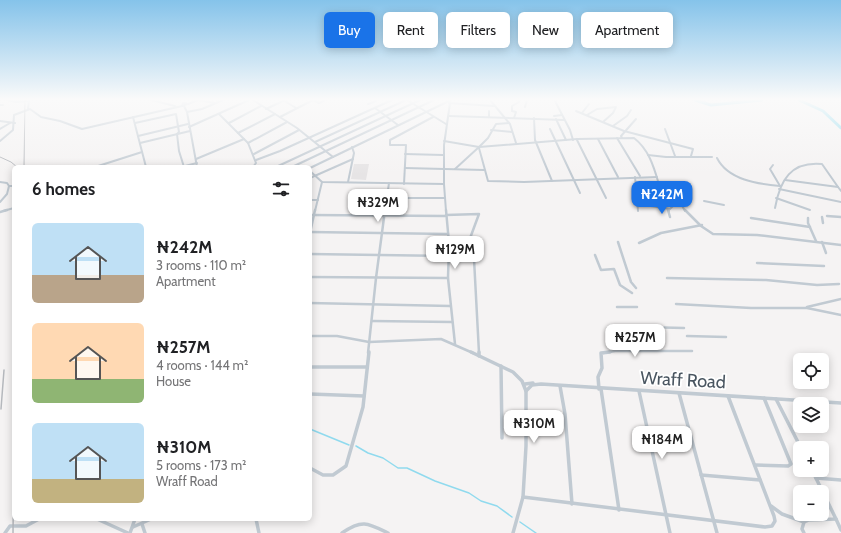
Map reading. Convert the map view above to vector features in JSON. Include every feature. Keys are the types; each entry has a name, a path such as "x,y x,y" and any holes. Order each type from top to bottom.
{"street":[{"path":"0,141 12,132 16,125"},
{"path":"70,125 80,129 98,125"},
{"path":"135,125 145,165"},
{"path":"138,136 188,125 197,163 190,165"},
{"path":"230,125 248,143 256,160 255,165"},
{"path":"238,133 253,125"},
{"path":"248,143 282,125"},
{"path":"292,125 333,157"},
{"path":"256,160 338,125"},
{"path":"314,142 352,125"},
{"path":"280,165 366,125"},
{"path":"296,165 381,125"},
{"path":"312,167 398,125"},
{"path":"404,184 406,145 390,145 390,140 418,125"},
{"path":"446,125 444,141 444,184 449,254 448,278 455,344"},
{"path":"455,169 479,148 488,138 491,130 496,125"},
{"path":"510,125 516,143"},
{"path":"535,125 536,142 552,181"},
{"path":"558,125 566,140"},
{"path":"567,125 606,198"},
{"path":"611,125 624,131 692,148 690,156"},
{"path":"622,138 621,136 624,131 630,125"},
{"path":"178,127 179,132 177,134 183,165"},
{"path":"254,154 262,151 299,129"},
{"path":"550,129 580,193"},
{"path":"664,129 675,156"},
{"path":"149,133 152,130"},
{"path":"491,130 512,132"},
{"path":"140,143 190,131"},
{"path":"444,141 479,148 516,143 566,140 617,138 637,140 655,168 661,191"},
{"path":"617,138 640,177"},
{"path":"196,159 244,139"},
{"path":"598,139 618,177"},
{"path":"348,182 353,159 354,150 352,147"},
{"path":"479,148 488,180 552,181 635,176 657,177"},
{"path":"101,165 142,152"},
{"path":"406,154 444,155"},
{"path":"648,155 712,157"},
{"path":"717,158 718,163 728,173 759,183 780,186"},
{"path":"312,177 353,159"},
{"path":"775,208 776,198 780,186 796,166 804,163 823,164 841,190"},
{"path":"773,165 770,168 780,186"},
{"path":"405,168 484,170"},
{"path":"312,173 322,182 444,184"},
{"path":"635,176 638,211"},
{"path":"785,180 838,187"},
{"path":"0,182 7,182 11,187 0,202"},
{"path":"312,225 322,182"},
{"path":"312,469 328,476 338,473 346,466 351,452 363,407 376,278 389,183"},
{"path":"779,189 841,202"},
{"path":"636,190 679,193 679,200 684,210 707,231 716,234 755,234 822,242 840,245 841,250"},
{"path":"388,198 445,198"},
{"path":"776,198 810,210"},
{"path":"312,200 318,200"},
{"path":"638,204 670,209 679,200"},
{"path":"704,201 724,205"},
{"path":"0,212 12,209"},
{"path":"668,209 670,218"},
{"path":"315,215 446,216 479,214 469,241 474,259 479,356"},
{"path":"827,216 841,217"},
{"path":"822,217 823,223"},
{"path":"751,218 810,227"},
{"path":"808,218 816,242"},
{"path":"639,243 653,236 671,230 702,225"},
{"path":"312,232 448,234"},
{"path":"618,242 631,282 636,288"},
{"path":"822,242 826,253"},
{"path":"312,254 380,256 472,254"},
{"path":"595,255 601,270 614,269 620,285 632,293"},
{"path":"757,263 824,266"},
{"path":"312,277 448,278"},
{"path":"668,278 766,280 817,285 840,285"},
{"path":"806,308 841,299"},
{"path":"312,303 450,306"},
{"path":"676,304 752,308 806,308 841,315"},
{"path":"617,308 637,308"},
{"path":"372,321 452,322"},
{"path":"643,327 684,328"},
{"path":"312,336 337,336 369,342 396,342 435,338 455,344 514,372 525,384 526,446 523,497 513,533"},
{"path":"687,336 726,337"},
{"path":"619,510 598,377 602,368 601,353 615,351 692,351"},
{"path":"501,366 502,438"},
{"path":"312,367 367,367"},
{"path":"526,391 529,386 534,383"},
{"name":"Wraff Road","path":"525,384 534,383 600,389 841,403"},
{"path":"560,386 565,414 572,504"},
{"path":"639,391 670,533"},
{"path":"679,393 717,533"},
{"path":"312,394 364,396"},
{"path":"523,497 619,510 765,527 772,526 775,521 770,505 728,396"},
{"path":"755,465 788,466 791,464 764,398"},
{"path":"776,399 797,441"},
{"path":"701,475 760,480"},
{"path":"816,478 841,480"},
{"path":"816,478 841,530"},
{"path":"770,505 782,514 793,518"},
{"path":"800,521 836,519"},
{"path":"5,533 10,526 26,526 35,521"},
{"path":"102,521 130,531"},
{"path":"130,531 134,521"},
{"path":"130,531 147,521"},
{"path":"256,521 259,533"},
{"path":"798,521 804,533"},
{"path":"342,533 360,522 371,525 388,533"},
{"path":"802,527 804,522"},
{"path":"142,524 146,533"}],"shaded area":[{"path":"354,164 369,164 366,180 351,179"}],"waterway":[{"path":"838,125 841,128"},
{"path":"312,430 349,445"},
{"path":"356,446 368,453 383,458 398,468 407,468 435,481 469,493 481,501 497,506 512,517"},
{"path":"520,522 536,533"}],"railway":[{"path":"24,165 25,125"},
{"path":"0,157 15,165"},
{"path":"1,409 4,370"},
{"path":"13,521 13,533"}]}
